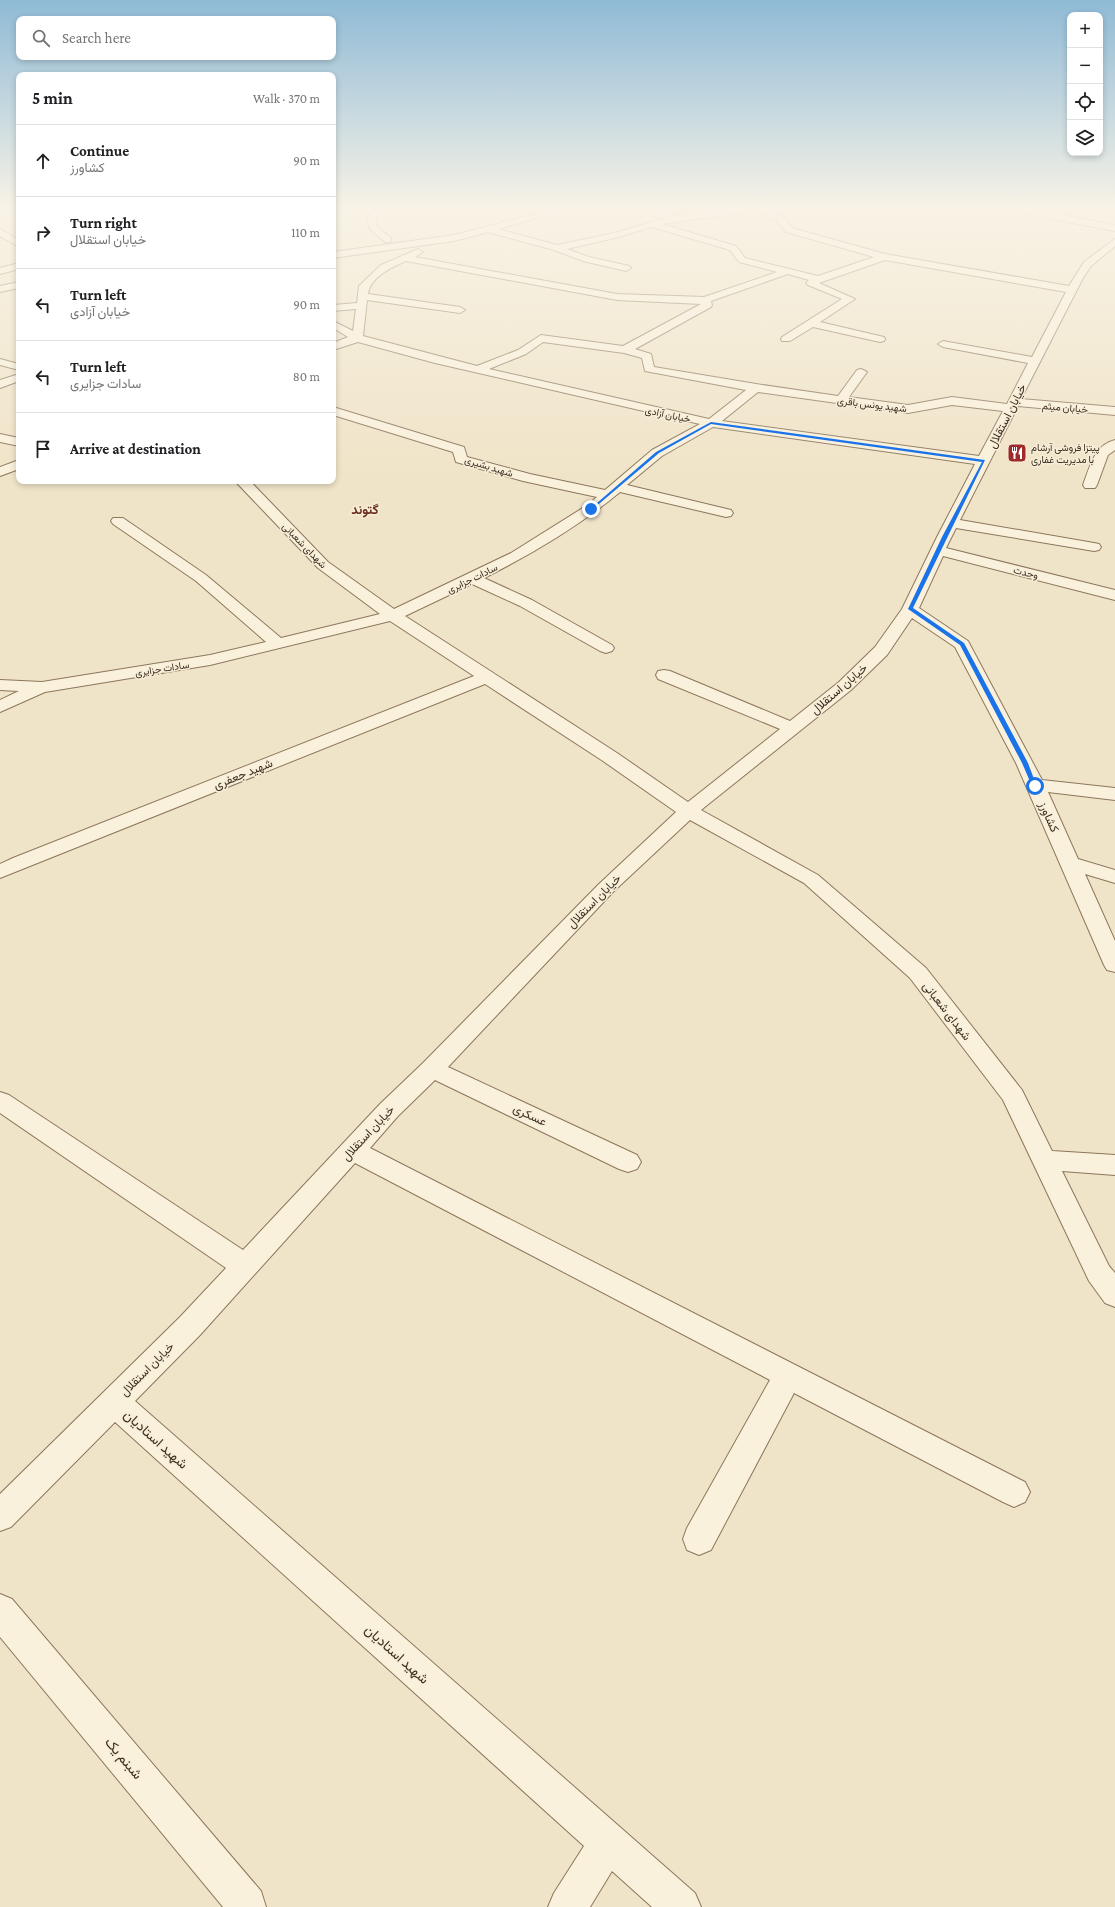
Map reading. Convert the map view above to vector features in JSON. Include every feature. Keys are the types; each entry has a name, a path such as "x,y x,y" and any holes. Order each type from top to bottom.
{"street":[{"path":"336,346 357,338 363,295"},
{"path":"606,295 617,297 705,300 719,295"},
{"path":"786,339 809,323 850,299 840,295"},
{"name":"خیابان استقلال","path":"0,1516 190,1326 389,1110 432,1069 606,888 688,811 845,686 881,652 910,609 951,523 1069,295"},
{"path":"625,350 707,305 705,300"},
{"path":"336,307 362,301 460,310"},
{"path":"809,323 880,339"},
{"name":"خیابان آزادی","path":"336,326 357,338 478,370 711,423 984,461"},
{"path":"478,370 522,352 541,338 625,350 647,356 649,369 756,388"},
{"path":"942,344 1036,361"},
{"path":"0,362 16,366"},
{"path":"841,400 861,372"},
{"path":"0,384 16,378"},
{"name":"شهید یونس باقری","path":"756,388 908,409 952,401 1013,405"},
{"name":"سادات جزایری","path":"0,685 42,687 210,660 393,616 516,556 591,509 657,452 711,423 756,388"},
{"name":"خیابان میثم","path":"1013,405 1115,411"},
{"name":"شهید بشیری","path":"336,412 459,450 461,459 528,478 612,491"},
{"path":"0,438 16,441"},
{"path":"1090,484 1102,453 1115,444"},
{"path":"0,472 16,465"},
{"name":"شهدای شعبانی","path":"245,484 323,565 393,616 610,757 688,811 811,879 918,973 1014,1096 1099,1273 1115,1295"},
{"path":"612,491 726,513"},
{"path":"118,520 201,578 278,644"},
{"path":"951,523 1094,547"},
{"name":"وحدت","path":"938,550 1115,595"},
{"path":"472,578 526,603 606,648"},
{"name":"کشاورز","path":"910,609 962,644 1025,763 1115,965"},
{"path":"664,675 792,728"},
{"name":"شهید جعفری","path":"0,872 28,859 487,677"},
{"path":"0,707 42,687"},
{"path":"1035,786 1115,794"},
{"path":"1070,863 1115,877"},
{"name":"عسکری","path":"432,1069 628,1162"},
{"path":"0,1101 245,1266"},
{"path":"352,1150 1014,1492"},
{"path":"1044,1160 1115,1165"},
{"path":"699,1539 788,1376"},
{"name":"شهید استادیان","path":"114,1402 681,1907"},
{"name":"شبنم یک","path":"0,1611 247,1905"},
{"path":"568,1907 608,1842"}],"place":[{"name":"پیتزا فروشی آرشام با مدیریت غفاری","path":"1017,453"}],"district":[{"name":"گتوند","path":"365,509"}],"route":[{"path":"591,509 657,452 711,423 984,461 944,537 910,609 962,644 1025,763 1035,786"}]}
